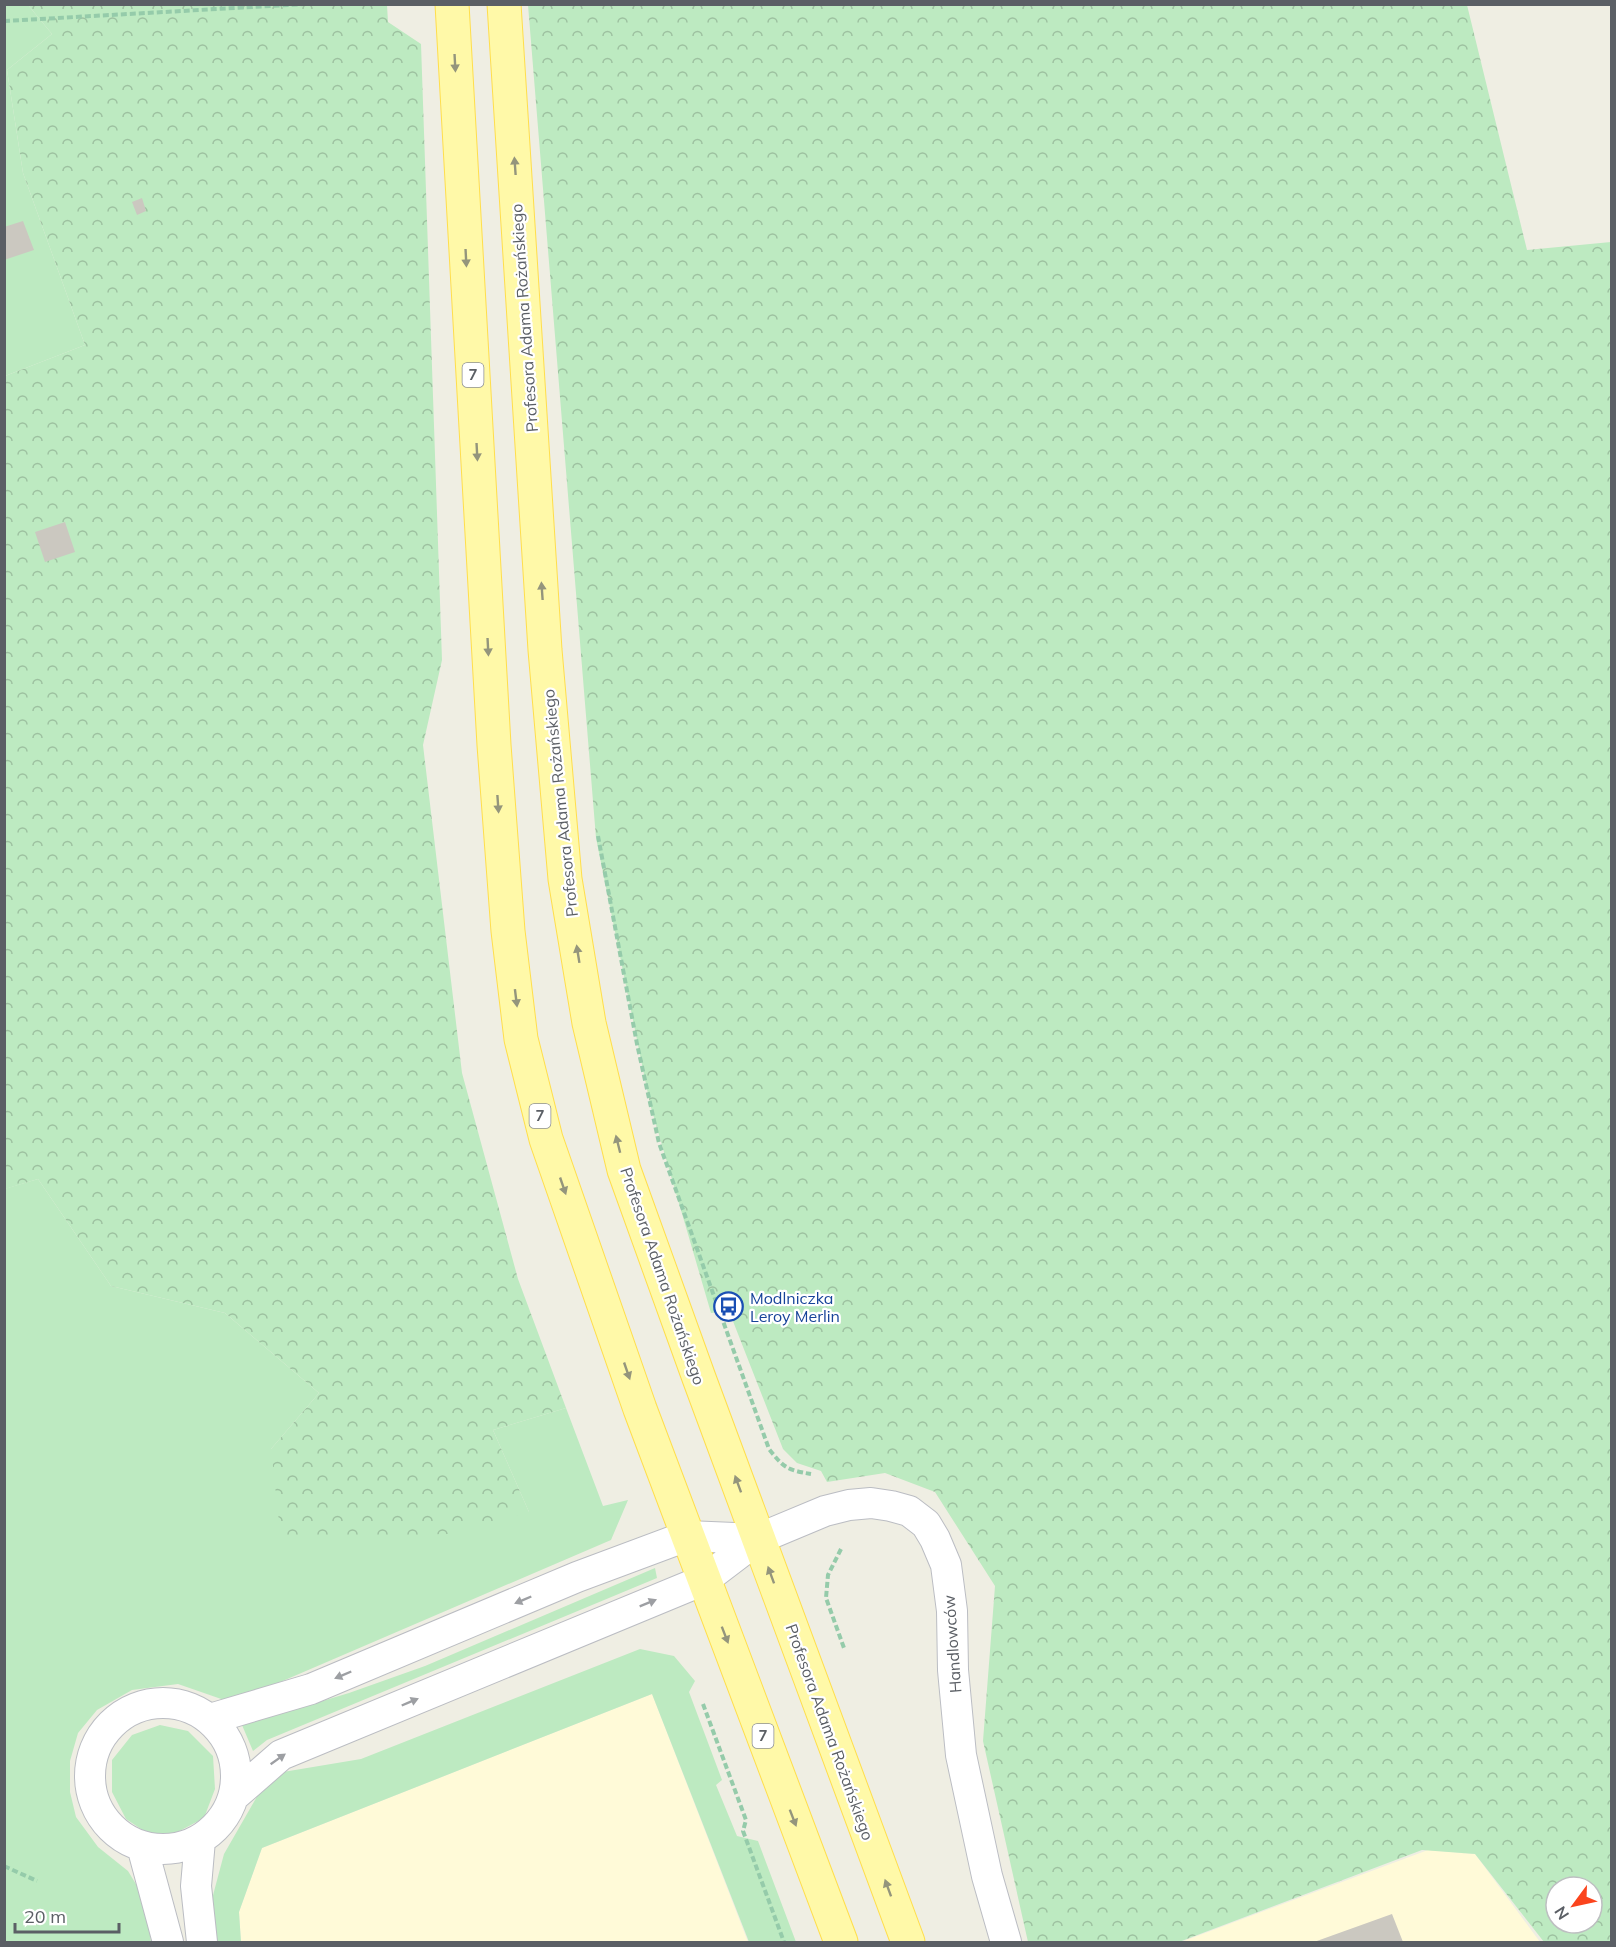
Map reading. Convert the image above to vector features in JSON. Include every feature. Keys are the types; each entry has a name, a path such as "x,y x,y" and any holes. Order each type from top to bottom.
{"main road":[{"name":"7","path":"452,4 495,757 507,931 521,1039 546,1139 640,1409 841,1942"},
{"name":"Profesora Adama Rożańskiego","path":"504,4 545,650 565,879 589,1023 624,1170 908,1942"}],"street":[{"name":"Handlowców","path":"234,1796 281,1755 704,1580 758,1539 825,1511 849,1505 871,1503 891,1506 909,1511 926,1524 935,1539 945,1565 952,1611 953,1670 961,1755 987,1876 1006,1942"},
{"name":"Handlowców","path":"687,1536 758,1539"},
{"path":"210,1719 311,1689 577,1577 687,1536"},
{"path":"173,1702 210,1719 218,1726 232,1748 237,1772 234,1796 218,1825 200,1840 173,1849 142,1846 121,1836 108,1824 90,1788 91,1761 95,1748 109,1725 124,1713 150,1703 173,1702"},
{"path":"200,1840 196,1886 202,1942"},
{"path":"142,1846 168,1942"}],"path":[{"path":"4,21 306,4"},
{"path":"598,830 637,1044 659,1143 770,1449 782,1465 794,1471 811,1474"},
{"path":"841,1549 828,1575 826,1598 844,1648"},
{"path":"703,1704 746,1820 743,1831 784,1942"},
{"path":"4,1866 37,1881"}],"shaded area":[{"path":"652,1694 748,1942 241,1942 239,1912 262,1848"},
{"path":"1428,1850 1475,1854 1540,1942 1181,1942"}],"green space":[{"path":"5,5 28,5 52,34 7,70 23,173 85,345 5,376"},
{"path":"28,5 387,5 388,22 421,44 442,660 423,745 462,1073 518,1279 566,1408 493,1430 529,1512 448,1534 281,1540 271,1449 319,1393 225,1313 111,1286 38,1179 5,1189 5,376 85,345 23,173 7,70 52,34"},
{"path":"528,5 1467,5 1527,250 1611,242 1611,1942 1544,1942 1475,1854 1422,1850 1179,1942 1028,1942 983,1741 995,1586 935,1492 885,1473 827,1482 821,1471 797,1463 783,1449 729,1311 711,1313 650,1104 596,838"},
{"path":"38,1179 111,1286 225,1313 319,1393 271,1449 529,1512 493,1430 566,1408 603,1506 628,1500 611,1540 271,1686 227,1701 178,1684 132,1690 97,1710 78,1733 70,1761 70,1792 76,1817 98,1847 128,1871 145,1899 151,1942 5,1942 4,1189"},
{"path":"655,1568 657,1578 267,1740 253,1751 242,1725 349,1693 425,1666"},
{"path":"640,1649 674,1656 695,1681 689,1692 722,1780 716,1785 737,1836 758,1841 796,1942 749,1942 652,1694 262,1848 239,1912 241,1942 216,1942 212,1899 224,1854 259,1793 283,1772 361,1759"},
{"path":"160,1725 188,1731 213,1756 215,1789 204,1818 172,1835 147,1833 126,1819 112,1792 112,1760 132,1735"}],"building":[{"path":"142,198 146,211 137,215 132,202"},
{"path":"23,221 34,250 4,260 4,227"},
{"path":"65,522 75,552 45,562 35,532"},
{"path":"1392,1914 1403,1942 1314,1942"}],"place":[{"name":"Modlniczka Leroy Merlin","path":"729,1307"}]}
